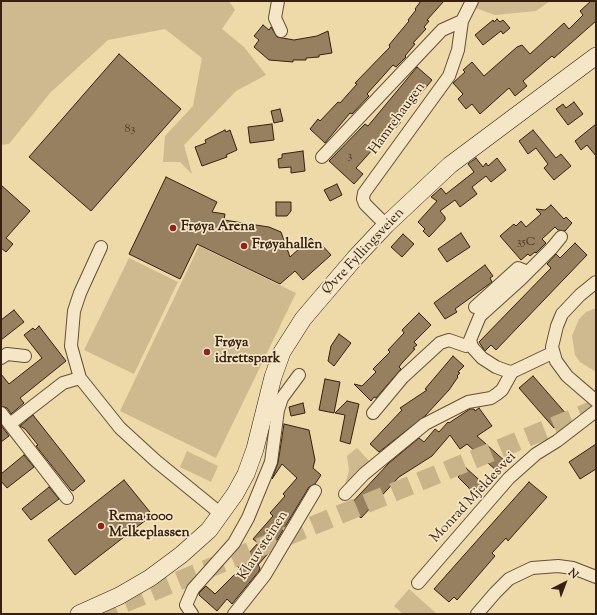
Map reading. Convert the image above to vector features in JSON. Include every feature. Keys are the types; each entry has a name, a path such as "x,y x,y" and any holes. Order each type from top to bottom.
{"main road":[{"name":"Øvre Fyllingsveien","path":"79,614 119,596 150,578 196,543 221,514 238,487 255,449 273,377 288,342 303,319 338,277 386,225 450,165 596,56"}],"street":[{"path":"278,1 275,18 281,31"},
{"name":"Hamrehaugen","path":"386,225 365,204 363,199 364,193 448,76 458,50 462,21 472,1"},
{"name":"Hamrehaugen","path":"322,156 442,30 462,21"},
{"path":"470,344 474,328 480,316 528,272 561,237"},
{"path":"101,247 80,292 74,310 71,346 80,378 120,428 162,466 221,514"},
{"path":"475,307 518,268 528,272"},
{"path":"596,282 580,295 562,314 552,341 552,353 567,376 596,401"},
{"path":"373,413 403,377 440,342 449,340 466,346 470,344"},
{"path":"470,344 490,364 496,368 512,372"},
{"path":"345,494 364,474 425,424 468,402 487,399 497,394 502,390 512,372 552,353"},
{"path":"1,358 8,354 25,356"},
{"path":"189,612 187,599 193,589 234,543 248,518 271,462 278,410 282,398 299,375"},
{"path":"10,424 64,382 80,378"},
{"name":"Monrad Mjeldes vei","path":"418,583 508,478 536,454 557,441 596,411"},
{"path":"1,413 67,498"},
{"name":"Klauvsteinen","path":"234,614 265,575 315,491"},
{"path":"477,614 495,592 509,579 532,568 558,566 573,568 596,577"}],"shaded area":[{"path":"1,1 229,1 235,10 222,29 244,47 266,75 236,91 184,145 192,174 180,162 163,162 165,136 193,106 202,58 165,29 108,40 50,93 9,144 1,145"},
{"path":"470,1 550,1 536,11 495,15 470,6"},
{"name":"Frøya idrettspark","path":"199,246 296,293 216,458 120,411"},
{"path":"129,258 178,282 134,374 84,350"},
{"path":"596,308 596,372 580,362 575,355 572,336 579,319 586,312"},
{"path":"357,448 371,463 347,487 345,485 349,470 347,456"},
{"path":"187,451 218,466 211,482 180,467"},
{"path":"409,589 437,614 403,614 394,606"}],"building":[{"path":"421,1 444,1 427,20 429,21 424,27 426,29 413,43 415,44 405,56 406,57 396,67 393,65 367,94 369,96 352,114 350,113 325,143 310,129 318,119 320,121 338,102 340,103 357,84 355,83 390,47 389,45 409,21 408,20"},
{"path":"591,1 596,1 596,21 554,58 552,56 523,81 527,86 515,96 509,88 480,114 472,104 466,109 458,99 463,94 453,83 465,72 463,70 472,62 484,76 517,47 522,45 530,54 564,23 569,29 583,15 580,11"},
{"path":"497,19 500,22 503,20 510,28 503,34 501,31 483,45 475,35 493,20 494,22"},
{"path":"263,25 269,30 271,27 277,37 294,40 317,36 328,31 332,53 319,55 319,57 306,58 306,60 293,60 293,62 269,60 254,47 259,40 254,36"},
{"path":"119,54 181,109 91,211 29,157"},
{"path":"417,67 432,80 399,120 401,122 384,141 382,139 356,168 363,174 354,184 329,161 365,124 368,126"},
{"path":"574,102 583,114 568,125 556,109 563,104 566,108"},
{"path":"280,109 283,121 274,123 271,111"},
{"path":"272,124 274,140 250,143 248,127"},
{"path":"596,124 596,156 587,145 581,150 575,141"},
{"path":"225,130 226,132 230,130 237,150 226,155 227,157 202,166 195,147 206,143 205,140"},
{"path":"533,130 556,158 561,154 571,166 554,180 544,168 548,164 536,148 528,154 519,141"},
{"path":"303,151 305,171 291,173 291,167 279,168 278,159 282,158 282,154"},
{"path":"476,158 483,167 486,163 488,166 497,158 506,170 491,182 486,176 472,187 477,194 460,207 455,200 440,211 445,217 445,220 429,237 423,231 425,229 418,222 437,201 431,197 441,188 446,194 474,172 468,164"},
{"path":"166,177 217,202 212,212 225,214 224,220 269,227 281,232 290,257 311,238 317,245 320,243 331,255 303,280 295,271 280,284 197,244 180,279 129,254"},
{"path":"337,184 342,195 330,201 324,190"},
{"path":"1,185 30,211 6,238 13,244 6,252 1,248"},
{"path":"276,202 291,202 291,211 287,216 276,216"},
{"path":"551,205 564,219 566,217 572,223 565,231 558,230 555,227 542,239 546,243 536,253 535,252 530,256 528,254 521,260 500,236 514,224 516,226 521,221 526,227 541,214 536,209 545,210"},
{"path":"461,233 470,247 447,262 438,249"},
{"path":"403,234 414,244 402,257 391,247"},
{"path":"575,243 587,255 496,350 491,345 485,351 479,342 551,268 547,264 556,254 560,258"},
{"path":"485,265 493,276 490,278 492,282 455,309 457,312 445,319 434,303"},
{"path":"14,310 24,322 1,340 1,320"},
{"path":"419,313 431,325 414,342 417,345 399,367 401,369 376,398 374,397 371,401 354,384 362,386 376,372 373,369 390,352 388,350 404,333 402,330"},
{"path":"39,326 66,361 20,398 24,403 11,414 7,408 1,406 1,374 9,384 42,358 24,335 33,328 35,330"},
{"path":"339,334 351,343 334,366 328,361 331,346"},
{"path":"453,356 464,366 458,372 460,373 457,376 458,377 449,390 425,416 379,452 370,444 402,410 400,408 427,390 425,389"},
{"path":"533,376 568,416 554,428 519,388"},
{"path":"325,379 340,382 334,413 319,410"},
{"path":"347,401 359,404 350,444 340,441 345,415 335,413"},
{"path":"303,403 305,413 291,416 289,407"},
{"path":"479,408 492,426 477,436 506,462 498,472 467,444 460,449 450,435 432,456 399,477 361,518 348,507 389,463 419,438 424,442 435,429 439,432 448,422 449,423 470,409 474,409 475,411"},
{"path":"33,415 85,481 73,491 36,446 38,445 25,429 20,426"},
{"path":"284,424 309,430 315,460 313,468 321,475 315,484 309,487 271,550 258,565 260,568 259,571 232,604 227,599 217,611 199,595 199,593 206,586 215,594 240,569 237,566 258,543 253,539 273,516 270,513 285,496 283,494 297,478 282,464 272,479 278,463"},
{"path":"1,425 9,436 1,442"},
{"path":"596,444 596,469 580,479 569,462"},
{"path":"24,455 34,467 7,488 1,481 1,474"},
{"path":"466,468 486,486 474,499 469,488 458,477"},
{"path":"124,480 150,512 144,517 146,520 75,575 48,540"},
{"path":"529,482 547,497 508,541 506,538 492,553 495,556 457,600 454,597 449,602 434,589"},
{"path":"49,487 59,499 31,520 22,509"}],"tunnel":[{"path":"98,614 596,409"}],"place":[{"name":"Frøya Arena","path":"173,228"},
{"name":"Frøyahallen","path":"244,246"},
{"name":"Frøya idrettspark","path":"207,352"},
{"name":"Rema 1000 Melkeplassen","path":"101,526"}]}
